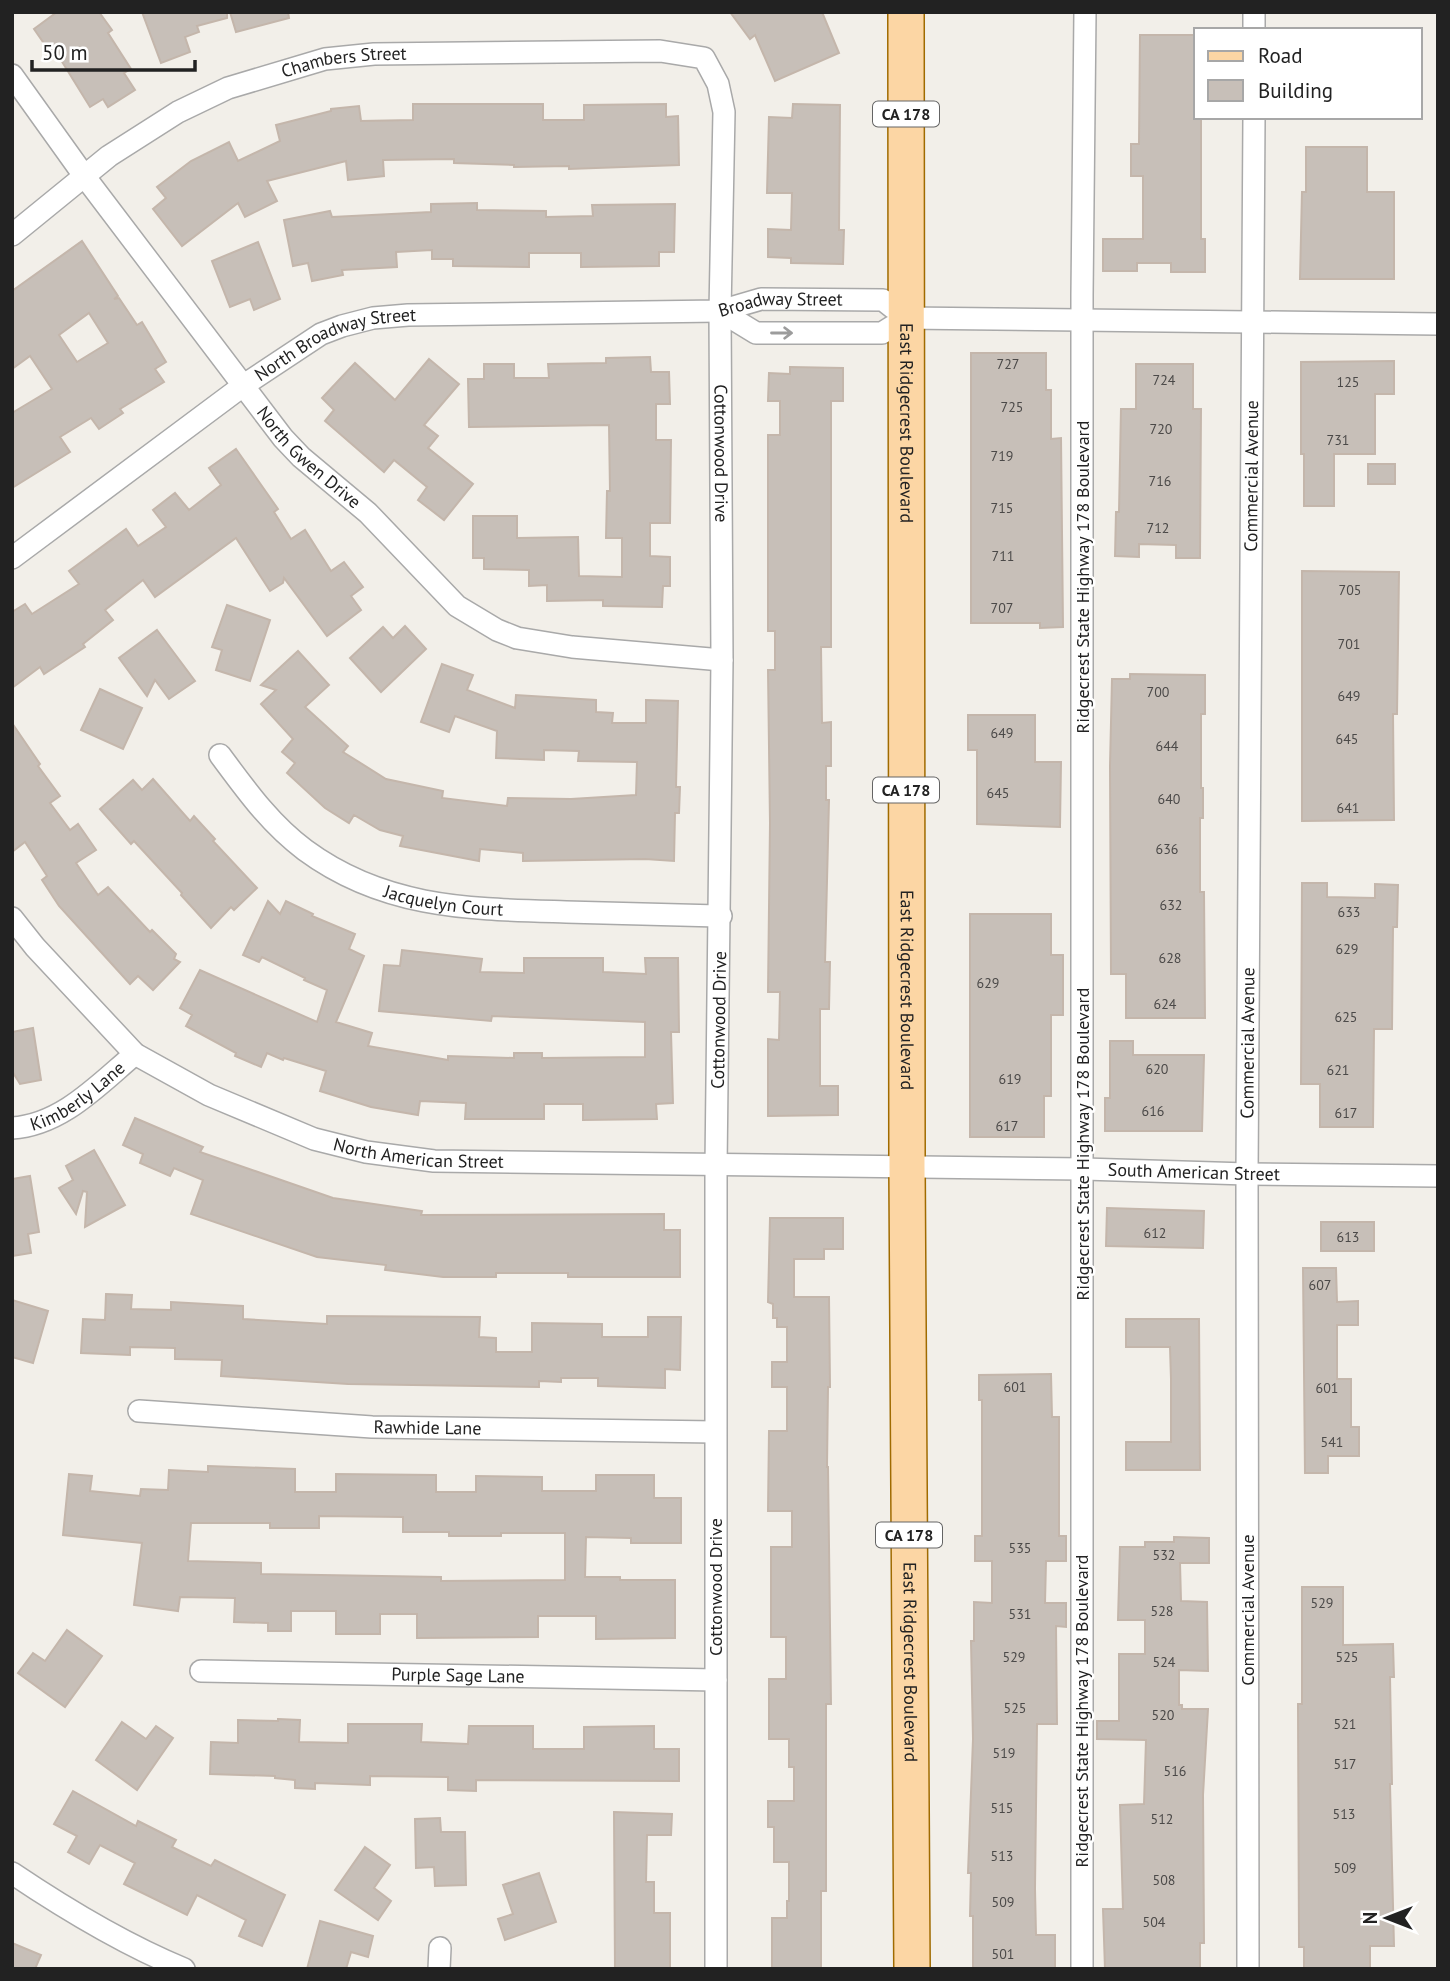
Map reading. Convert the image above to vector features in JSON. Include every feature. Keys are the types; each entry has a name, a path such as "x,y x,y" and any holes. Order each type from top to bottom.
{"main road":[{"name":"East Ridgecrest Boulevard","path":"906,12 907,1168 912,1969"}],"street":[{"name":"Ridgecrest State Highway 178 Boulevard","path":"1082,1969 1082,320 1085,12"},
{"name":"Chambers Street","path":"12,235 109,156 178,112 228,88 325,59 374,54 660,51 704,58 713,74"},
{"name":"Cottonwood Drive","path":"713,74 724,112 720,311 721,916 716,1166 716,1969"},
{"name":"North Gwen Drive","path":"12,75 85,177 283,438 301,457 368,513 457,606 497,630 517,638 572,648 722,660"},
{"name":"Commercial Avenue","path":"1248,1969 1247,1174 1254,119"},
{"name":"Broadway Street","path":"720,311 761,299 883,300 905,318"},
{"name":"Broadway Street","path":"720,311 756,332 882,333 905,318 1438,324"},
{"name":"North Broadway Street","path":"12,558 244,386 321,334 342,326 373,318 408,315 720,311"},
{"name":"Jacquelyn Court","path":"220,755 256,805 280,829 333,869 363,884 425,903 508,910 721,916"},
{"name":"North American Street","path":"12,918 35,947 135,1054 209,1095 314,1139 366,1152 434,1160 907,1168"},
{"name":"Kimberly Lane","path":"12,1128 23,1128 51,1119 83,1098 135,1054"},
{"name":"South American Street","path":"907,1168 1438,1176"},
{"name":"Rawhide Lane","path":"139,1411 372,1427 715,1432"},
{"name":"Purple Sage Lane","path":"201,1671 716,1680"},
{"path":"12,1873 96,1927 184,1969"}],"building":[{"path":"57,12 99,12 112,30 108,33 131,69 124,73 135,90 108,107 103,99 90,107 56,52 52,55 34,29"},
{"path":"142,12 227,12 227,18 197,26 199,32 185,37 190,52 161,63"},
{"path":"230,12 288,12 289,18 236,32"},
{"path":"730,12 822,12 839,53 775,81 755,35 750,39"},
{"path":"1140,35 1194,35 1194,119 1201,119 1201,239 1205,239 1205,272 1171,272 1171,263 1137,263 1137,271 1103,271 1103,239 1143,239 1143,176 1131,176 1131,144 1139,144"},
{"path":"413,104 543,104 543,120 584,120 584,105 666,104 666,117 678,116 679,165 569,169 569,166 514,167 454,163 454,159 383,160 384,176 348,180 346,161 267,181 277,201 245,217 238,203 182,246 153,209 166,198 157,187 191,161 229,142 238,161 280,141 276,125 331,109 359,106 361,121 413,120"},
{"path":"793,104 840,105 839,230 844,230 843,264 791,263 791,258 768,257 768,229 791,230 792,193 767,193 769,117 792,118"},
{"path":"1306,147 1367,147 1367,192 1394,192 1394,279 1300,279"},
{"path":"477,203 477,210 546,211 546,217 593,216 592,205 675,204 674,252 659,252 659,266 581,267 581,253 529,253 529,267 453,266 453,259 432,259 432,250 396,252 397,267 342,270 343,275 312,281 308,263 293,266 284,220 330,211 332,217 431,212 431,204"},
{"path":"82,241 118,296 114,299 119,298 137,325 142,322 166,362 155,369 164,382 120,409 123,413 99,429 91,418 60,437 70,452 12,488 12,413 52,389 30,356 12,369 12,291","holes":["89,313 108,343 77,362 59,335"]},
{"path":"258,242 280,299 254,310 250,299 230,307 212,261"},
{"path":"971,353 1046,353 1046,390 1051,390 1051,439 1061,438 1063,627 1040,628 1040,623 971,623"},
{"path":"650,357 651,372 669,372 670,404 656,404 656,440 671,440 670,523 650,523 650,556 670,557 670,586 663,586 662,607 603,606 603,600 547,601 547,585 529,586 529,570 484,569 484,558 473,558 473,516 517,516 517,538 578,537 579,576 622,577 622,538 606,538 607,491 610,491 609,425 469,427 468,379 484,379 484,364 514,364 514,378 549,378 548,364 606,363 606,358"},
{"path":"429,359 459,384 424,425 438,436 428,448 473,484 444,520 418,500 427,487 394,460 384,472 325,421 334,410 322,398 355,363 395,400"},
{"path":"1394,361 1394,394 1375,394 1375,454 1334,454 1334,506 1304,506 1301,362"},
{"path":"1136,364 1193,364 1193,409 1201,409 1200,558 1176,558 1176,545 1139,544 1139,557 1115,556 1116,512 1119,512 1121,409 1136,409"},
{"path":"790,367 843,368 843,401 831,401 831,647 821,647 822,723 831,722 831,766 826,766 826,800 829,800 825,962 830,962 829,1009 820,1009 820,1086 838,1086 838,1115 768,1116 768,1039 779,1040 780,992 768,992 768,670 775,670 775,631 768,631 768,435 780,435 780,401 768,401 769,373 790,374"},
{"path":"236,449 278,509 274,512 291,539 305,530 331,571 344,562 363,587 351,596 361,610 327,636 284,578 283,583 270,591 236,538 155,597 143,580 105,610 113,620 83,644 85,647 44,674 40,667 12,688 12,612 25,604 32,614 79,584 69,571 126,529 138,546 166,527 153,510 175,493 189,510 221,485 209,468"},
{"path":"1368,464 1395,464 1395,484 1368,484"},
{"path":"1302,571 1399,572 1397,714 1393,714 1394,820 1302,821"},
{"path":"227,605 270,620 250,681 216,670 222,650 212,647"},
{"path":"405,626 426,649 381,692 350,658 383,627 393,638"},
{"path":"157,630 195,681 169,699 155,680 147,696 119,658"},
{"path":"298,651 329,685 305,707 348,746 343,752 386,779 443,791 442,798 507,806 508,798 571,799 636,795 637,762 578,761 579,751 544,750 544,760 496,758 497,731 455,716 449,732 421,722 442,664 473,675 467,690 515,708 516,695 596,700 596,712 613,713 612,723 646,723 646,700 678,701 676,787 680,787 679,813 675,813 674,861 523,861 523,853 480,849 479,861 400,846 403,836 380,830 354,815 349,823 325,808 287,773 295,763 282,752 293,739 261,704 276,690 261,685"},
{"path":"1130,674 1205,675 1205,714 1201,714 1203,818 1200,818 1200,892 1204,892 1205,1018 1126,1018 1126,974 1111,974 1112,679 1130,679"},
{"path":"100,689 142,708 123,749 81,730"},
{"path":"968,715 1035,715 1035,762 1061,762 1060,827 977,824 977,750 968,750"},
{"path":"12,723 60,796 50,803 70,830 78,824 96,850 76,863 98,895 108,887 150,932 152,930 176,954 174,959 180,962 153,990 138,976 130,984 59,906 42,880 47,876 25,842 12,852"},
{"path":"153,779 190,821 194,816 215,839 213,841 257,888 234,910 231,907 211,928 134,841 131,844 100,809 133,780 142,790"},
{"path":"1302,883 1327,883 1327,897 1375,898 1375,884 1398,885 1397,927 1393,927 1392,1029 1374,1029 1373,1127 1320,1127 1320,1084 1301,1084"},
{"path":"268,901 280,914 286,901 313,914 312,916 355,934 349,949 364,956 336,1022 372,1033 368,1046 448,1060 448,1056 514,1058 514,1053 542,1053 542,1058 645,1057 645,1022 492,1016 491,1021 379,1011 384,965 400,966 402,950 482,959 480,972 524,973 524,958 603,958 603,972 646,974 645,958 678,958 679,1032 671,1032 673,1103 656,1104 657,1119 583,1120 583,1104 544,1104 544,1119 465,1119 466,1103 420,1101 418,1115 371,1107 320,1091 326,1071 267,1053 261,1067 235,1056 236,1053 186,1026 192,1015 180,1008 200,970 317,1022 327,990 262,957 259,962 243,955"},
{"path":"970,914 1051,914 1051,955 1063,955 1063,1015 1051,1015 1051,1096 1044,1096 1044,1137 970,1137"},
{"path":"33,1028 41,1080 20,1084 12,1071 12,1032"},
{"path":"1110,1041 1133,1041 1133,1055 1204,1055 1202,1131 1105,1131 1105,1098 1110,1098"},
{"path":"135,1118 203,1147 200,1152 333,1198 422,1211 421,1215 664,1214 664,1230 680,1230 680,1277 568,1277 568,1273 496,1273 496,1277 443,1277 385,1270 386,1265 317,1257 191,1214 203,1180 174,1168 170,1176 140,1163 143,1154 123,1145"},
{"path":"94,1150 125,1205 85,1227 87,1192 83,1191 76,1214 59,1188 73,1180 66,1166"},
{"path":"30,1176 39,1232 28,1234 31,1253 12,1256 12,1179"},
{"path":"1107,1208 1204,1211 1203,1248 1106,1246"},
{"path":"770,1218 843,1218 843,1249 824,1249 824,1259 794,1259 794,1297 829,1297 827,1467 831,1704 826,1704 826,1891 821,1891 821,1969 772,1969 772,1918 787,1918 789,1862 774,1862 774,1827 768,1827 768,1801 794,1801 794,1767 789,1767 789,1739 769,1739 769,1679 786,1679 786,1637 771,1637 771,1547 792,1547 792,1511 768,1511 769,1431 787,1431 787,1387 772,1387 772,1362 787,1362 787,1327 777,1327 777,1318 773,1318 773,1304 768,1302"},
{"path":"1321,1222 1374,1222 1374,1251 1321,1251"},
{"path":"1303,1268 1336,1268 1337,1302 1358,1301 1358,1325 1337,1325 1337,1379 1351,1379 1351,1427 1359,1427 1359,1456 1328,1456 1328,1473 1305,1473"},
{"path":"106,1294 132,1295 131,1309 171,1310 171,1302 243,1306 243,1319 327,1324 327,1316 480,1317 479,1337 496,1338 496,1352 532,1352 532,1323 602,1324 602,1337 648,1337 648,1317 681,1317 680,1370 665,1369 665,1388 598,1386 598,1378 561,1378 561,1382 539,1381 539,1387 348,1384 221,1376 222,1360 175,1359 175,1348 130,1347 130,1355 81,1353 83,1319 105,1320"},
{"path":"12,1300 48,1311 33,1363 12,1357"},
{"path":"1126,1319 1199,1319 1200,1470 1126,1470 1126,1442 1171,1442 1171,1379 1170,1347 1126,1347"},
{"path":"1051,1374 1052,1417 1059,1417 1059,1536 1066,1536 1066,1561 1046,1561 1045,1603 1066,1603 1066,1627 1056,1626 1057,1724 1037,1724 1035,1889 1036,1935 1055,1935 1055,1969 973,1969 971,1873 968,1873 973,1739 971,1641 974,1641 974,1602 992,1603 992,1561 975,1561 975,1536 982,1536 982,1400 979,1400 979,1375"},
{"path":"208,1466 295,1469 295,1492 336,1492 336,1474 436,1475 436,1492 476,1492 476,1476 542,1477 542,1491 596,1491 596,1475 654,1475 654,1498 681,1498 681,1543 631,1543 631,1538 586,1537 585,1577 675,1580 675,1638 596,1639 596,1616 538,1616 538,1637 417,1638 417,1614 380,1614 380,1634 336,1634 336,1611 291,1611 291,1631 268,1631 268,1623 234,1622 235,1598 180,1597 178,1611 134,1605 142,1543 63,1535 69,1474 92,1476 90,1491 140,1496 141,1489 168,1490 169,1470 208,1472","holes":["319,1516 403,1517 403,1532 449,1532 449,1536 565,1533 565,1580 441,1581 441,1577 261,1574 261,1563 188,1561 191,1523 270,1523 270,1528 319,1528"]},
{"path":"1174,1537 1209,1538 1209,1563 1180,1563 1181,1601 1207,1602 1208,1671 1179,1670 1179,1705 1182,1705 1182,1709 1208,1709 1203,1795 1204,1943 1200,1943 1200,1969 1105,1969 1103,1909 1123,1909 1120,1805 1144,1804 1146,1740 1097,1739 1097,1721 1119,1721 1119,1654 1145,1654 1145,1620 1118,1620 1120,1547 1145,1547 1145,1542 1174,1542"},
{"path":"1302,1587 1343,1587 1343,1645 1393,1644 1394,1677 1390,1677 1390,1784 1394,1946 1370,1946 1370,1969 1304,1969 1304,1947 1299,1947 1298,1704 1302,1704"},
{"path":"67,1630 102,1656 65,1707 18,1673 33,1653 45,1661"},
{"path":"238,1720 300,1720 299,1742 348,1743 348,1724 422,1724 421,1742 468,1744 469,1726 533,1726 533,1749 584,1749 584,1727 654,1726 654,1749 679,1749 679,1781 476,1780 476,1791 448,1790 448,1777 370,1776 370,1785 315,1783 315,1789 295,1788 295,1780 275,1776 210,1774 211,1742 238,1743"},
{"path":"122,1722 146,1739 156,1726 173,1738 137,1790 96,1760"},
{"path":"73,1791 136,1826 138,1821 176,1840 172,1847 211,1866 215,1860 285,1895 262,1946 239,1936 246,1920 197,1895 187,1915 124,1884 135,1863 100,1845 89,1864 68,1852 77,1836 54,1824"},
{"path":"614,1812 672,1814 671,1835 647,1835 646,1882 654,1882 654,1913 670,1913 670,1969 615,1969"},
{"path":"440,1818 441,1832 465,1832 466,1885 435,1886 434,1867 416,1868 415,1819"},
{"path":"365,1847 390,1865 374,1888 391,1901 378,1920 335,1890"},
{"path":"539,1873 556,1922 505,1940 498,1919 513,1914 503,1885"},
{"path":"320,1921 373,1936 368,1957 351,1952 346,1969 307,1969"},
{"path":"12,1943 41,1955 35,1969 12,1969"}]}
